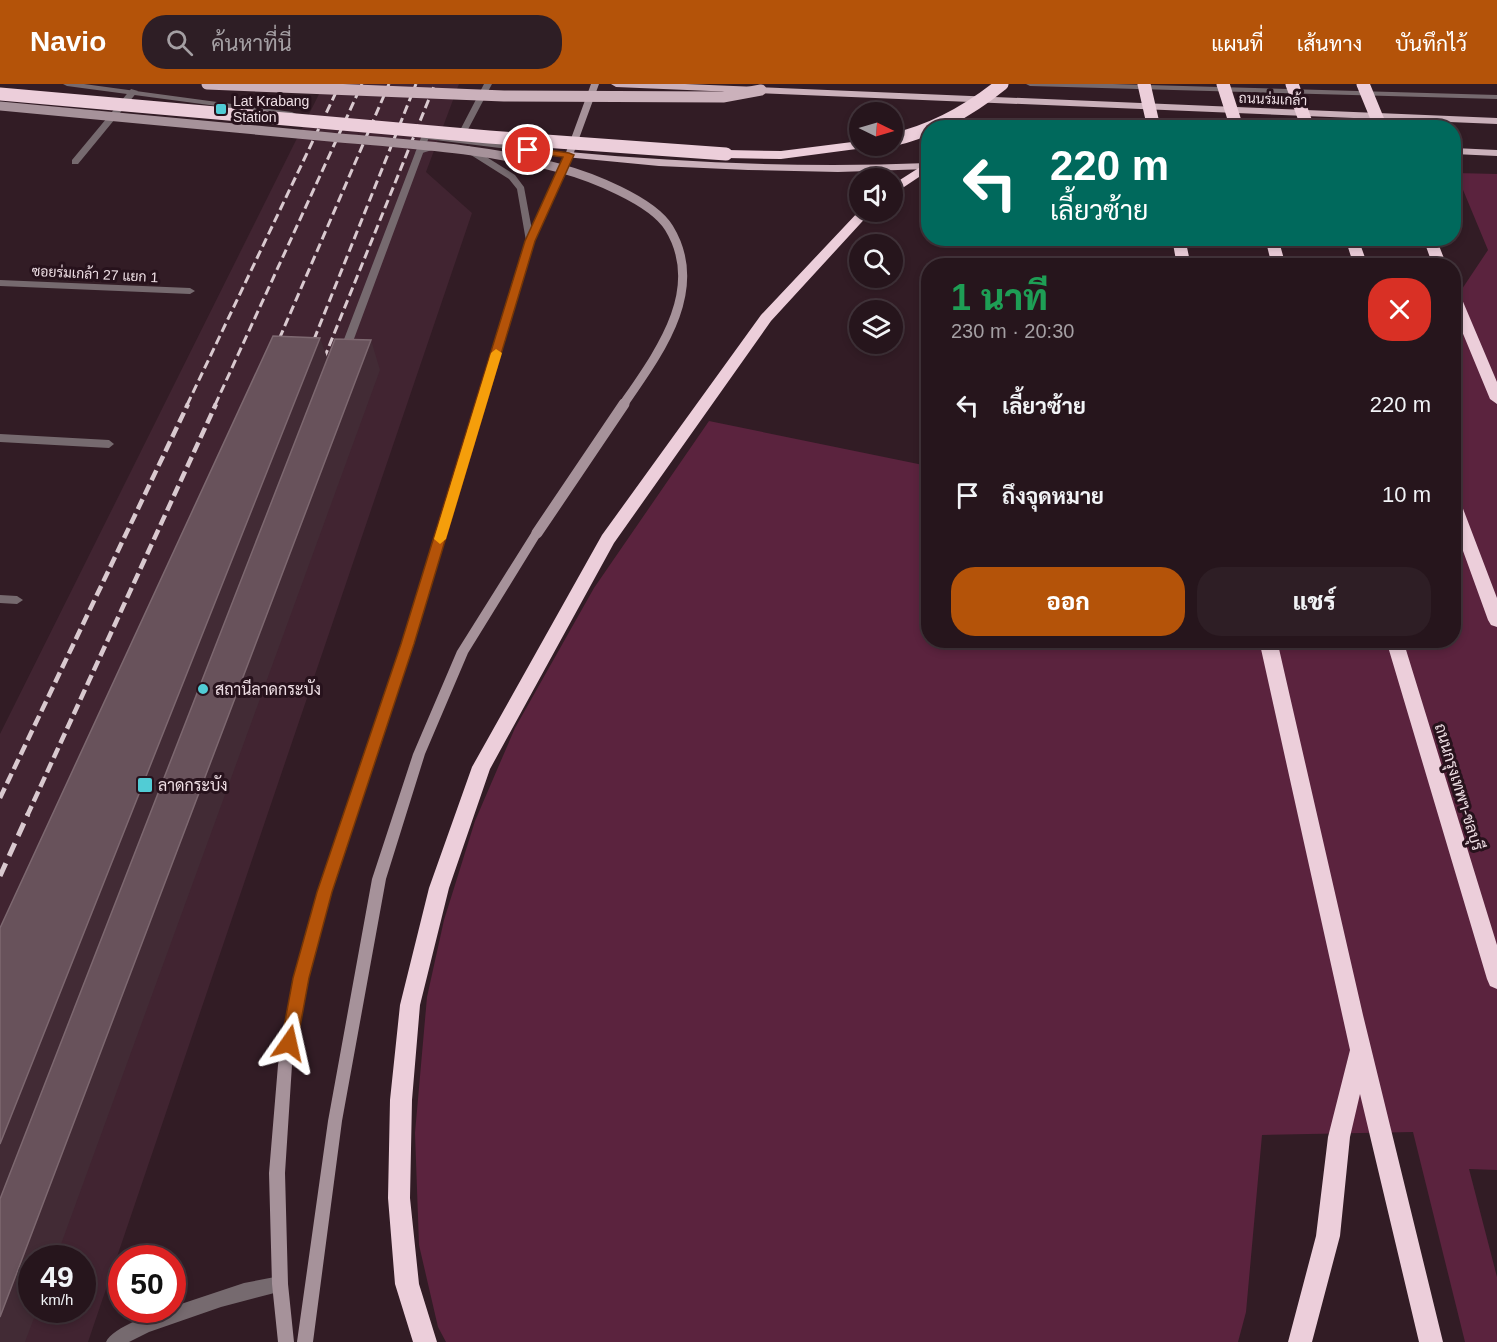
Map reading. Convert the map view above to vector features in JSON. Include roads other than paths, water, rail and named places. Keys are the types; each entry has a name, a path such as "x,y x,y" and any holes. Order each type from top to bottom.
{"highway":[{"path":"943,120 974,105 1002,84"},
{"path":"1144,84 1152,120"},
{"path":"1223,84 1234,120"},
{"path":"1292,84 1305,120"},
{"path":"1363,84 1378,120"},
{"path":"0,94 489,137 726,154 781,155 849,146"},
{"path":"903,136 921,129"},
{"path":"903,183 921,171"},
{"path":"425,1342 407,1284 399,1198 401,1100 409,1015 439,888 481,767 608,539 766,318 856,222"},
{"path":"1461,314 1497,399"},
{"path":"1461,525 1497,620"},
{"path":"1270,648 1352,1015 1431,1342"},
{"name":"ถนนกรุงเทพฯ-ชลบุรี","path":"1396,648 1497,979"},
{"path":"1300,1342 1328,1236 1339,1137 1360,1048"}],"main road":[{"name":"ถนนร่มเกล้า","path":"207,84 504,96 723,97 761,90"},
{"path":"286,1342 280,1284 277,1173 285,1065 301,978 325,892 408,644 530,241 569,155 595,84"},
{"name":"ถนนร่มเกล้า","path":"616,84 1497,121"},
{"path":"0,106 465,150 536,161 596,179 630,195 664,221 677,247 683,279 676,314 666,339 537,533 463,651 419,754 379,879 335,1121 305,1342"},
{"path":"1461,151 1497,153"},
{"path":"569,155 737,168 838,169 921,166"}],"street":[{"path":"67,84 344,122 458,142 569,155"},
{"path":"419,153 458,142 488,84"},
{"path":"1030,84 1497,97"},
{"path":"75,162 134,92"},
{"path":"338,366 425,137"},
{"path":"458,142 512,177 521,189 530,241"},
{"name":"ซอยร่มเกล้า 27 แยก 1","path":"0,283 189,291"},
{"path":"0,438 109,444"},
{"path":"0,599 17,600"},
{"path":"114,1342 123,1335 164,1318 255,1287 280,1284"}],"railway":[{"path":"187,405 340,84"},
{"path":"215,405 362,84"},
{"path":"274,351 389,84"},
{"path":"309,352 416,84"},
{"path":"319,371 435,84"},
{"path":"0,798 188,404"},
{"path":"27,816 216,404"},
{"path":"0,876 28,814"}],"place":[{"name":"Lat Krabang Station","path":"221,109"},
{"name":"สถานีลาดกระบัง","path":"203,689"},
{"name":"ลาดกระบัง","path":"145,785"}]}
